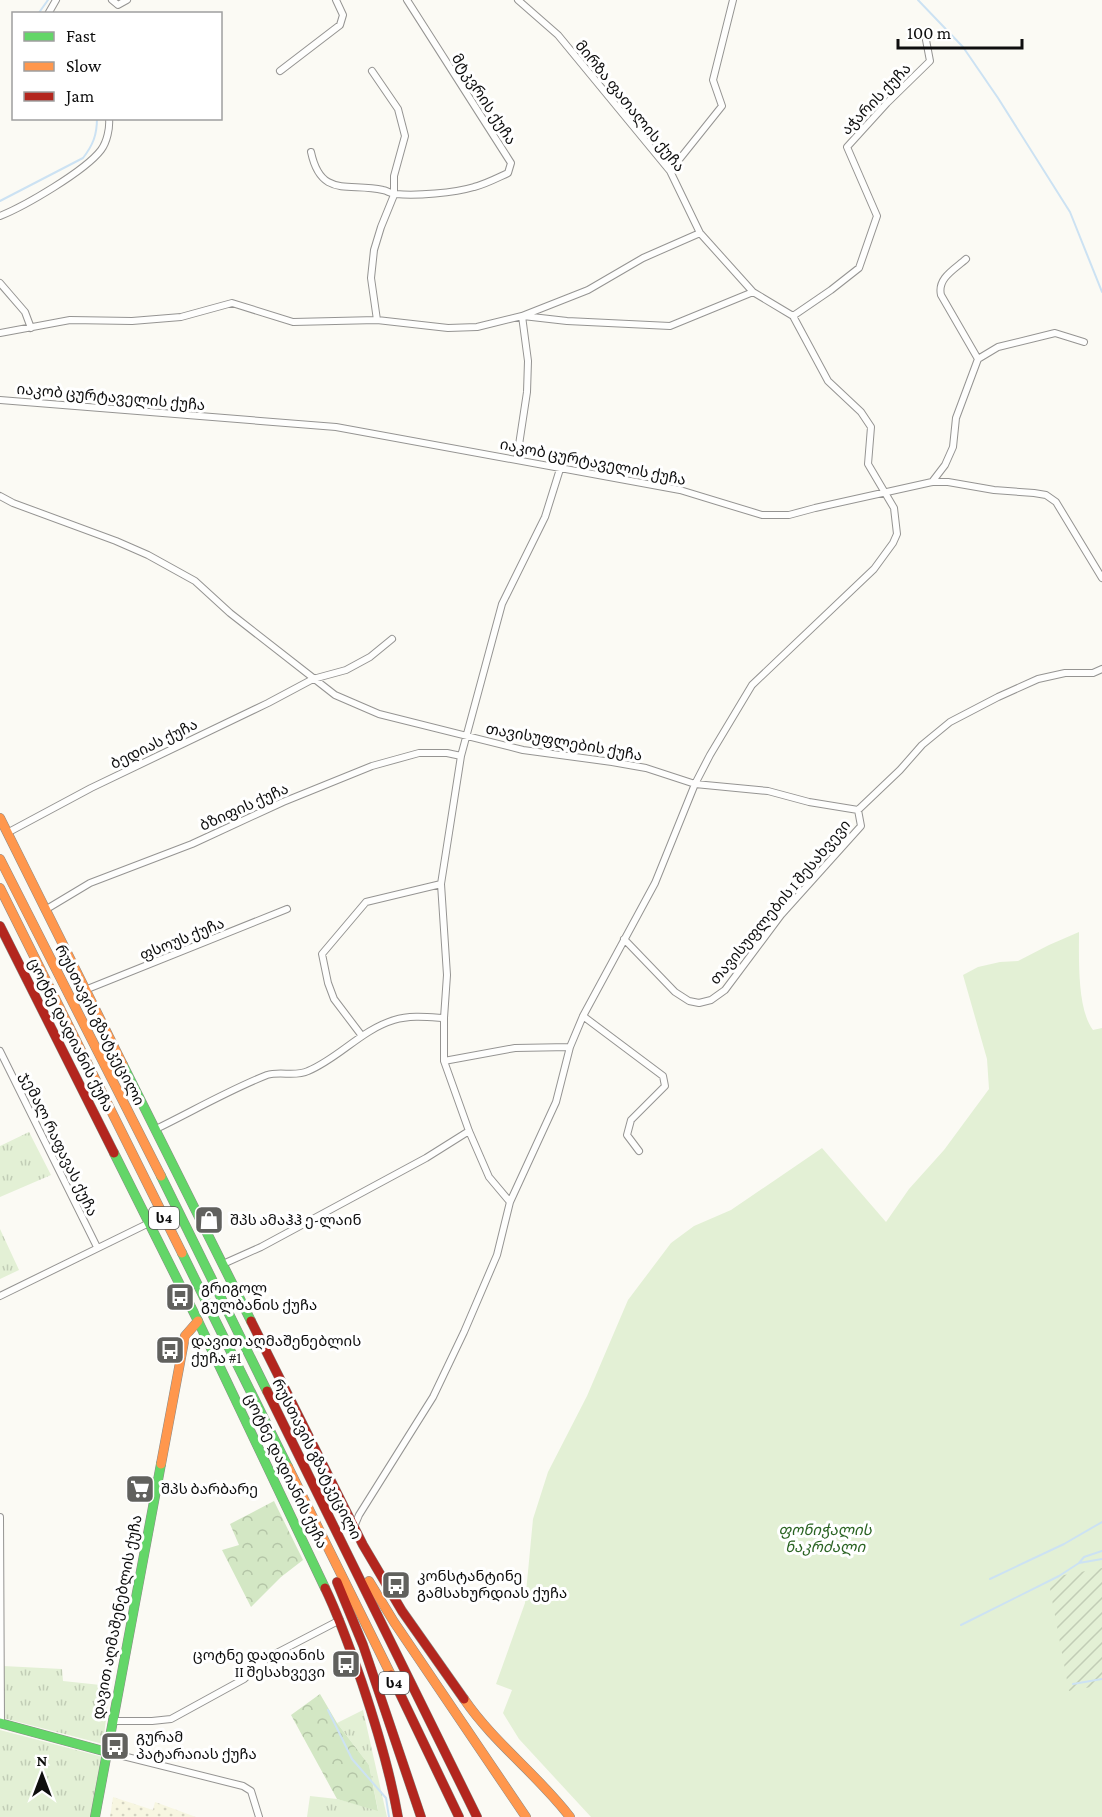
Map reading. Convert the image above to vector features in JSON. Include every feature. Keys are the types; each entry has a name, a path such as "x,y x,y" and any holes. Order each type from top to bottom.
{"main road":[{"path":"0,818 354,1528 402,1611 469,1707 498,1741 557,1800 570,1817"},
{"name":"რუსთავის გზატკეცილი","path":"0,859 184,1222 477,1817"},
{"name":"რუსთავის გზატკეცილი","path":"0,888 357,1605 459,1817"},
{"name":"ცოტნე დადიანის ქუჩა","path":"0,926 198,1321 340,1620 382,1742 398,1817"},
{"name":"დავით აღმაშენებლის ქუჩა","path":"94,1817 185,1336 198,1321"},
{"path":"335,1526 394,1622 526,1817"},
{"path":"328,1549 336,1580 363,1645 421,1817"},
{"path":"1,1723 107,1752"}],"street":[{"path":"112,0 118,5 127,0"},
{"path":"280,71 340,25 343,15 336,0"},
{"name":"მტკვრის ქუჩა","path":"394,195 454,192 475,187 508,173 511,163 407,0"},
{"name":"მირზა ფათალის ქუჩა","path":"518,0 558,35 670,171 700,233 753,292 793,316"},
{"path":"670,171 722,106 713,80 732,0"},
{"name":"აჭარის ქუჩა","path":"793,316 859,268 877,216 847,147 886,103 930,61 926,40"},
{"path":"372,70 398,109 405,136 394,176 394,195 374,250 371,278 377,320"},
{"path":"0,216 14,210 84,167 102,148 110,126 109,120"},
{"path":"311,152 314,165 322,179 339,187 383,190 394,195"},
{"path":"0,333 70,320 132,321 181,317 232,303 293,322 377,320 448,328 477,327 522,316 588,290 643,258 700,233"},
{"path":"966,259 942,280 939,288 978,359"},
{"path":"0,283 25,312 31,328"},
{"path":"522,316 567,321 670,326 753,292"},
{"path":"517,459 527,392 528,361 522,316"},
{"path":"354,1528 433,1397 497,1255 510,1202 556,1102 570,1047 583,1016 655,883 695,784 752,686 874,569 897,534 894,508 868,464 871,427 861,412 828,381 793,316"},
{"path":"932,482 945,465 953,447 956,418 978,359 998,347 1055,333 1084,342"},
{"name":"იაკობ ცურტაველის ქუჩა","path":"0,400 336,427 680,490 762,515 789,515 932,482"},
{"path":"510,1202 489,1177 469,1131 444,1061 447,975 441,884 462,756 502,604 545,517 560,469"},
{"path":"932,482 948,482 994,490 1046,495 1056,502 1102,578"},
{"name":"თავისუფლების ქუჩა","path":"0,496 127,546 195,581 230,613 335,695 380,714 523,750 646,768 695,784 768,791 858,810"},
{"name":"ბედიას ქუჩა","path":"7,833 91,788 313,679 346,670 370,657 393,639"},
{"path":"858,810 900,770 922,745 950,723 1038,679 1065,673 1093,673 1102,669"},
{"name":"ბზიფის ქუჩა","path":"45,910 90,883 192,844 283,802 372,766 419,753 447,753 462,756"},
{"name":"თავისუფლების I შესახვევი","path":"624,939 675,992 689,1001 699,1003 711,1000 724,990 781,915 861,826 858,810"},
{"path":"362,1036 334,999 322,954 366,902 441,884"},
{"name":"ფსოუს ქუჩა","path":"85,990 287,909"},
{"path":"583,1016 663,1076 665,1086 631,1120 627,1135 639,1151"},
{"path":"156,1129 236,1088 271,1074 306,1073 362,1036 395,1019 444,1018"},
{"path":"444,1061 515,1048 570,1047"},
{"name":"ჯემალ რაფავას ქუჩა","path":"0,1051 97,1247"},
{"path":"223,1264 261,1247 426,1158 469,1131"},
{"path":"0,1296 149,1223"},
{"path":"0,1517 1,1723"},
{"path":"112,1721 171,1719 244,1679 268,1657 340,1620"},
{"path":"107,1752 243,1786 251,1791 259,1817"}],"green space":[{"name":"ფონიჭალის ნაკრძალი","path":"1079,932 1080,983 1084,1009 1093,1030 1102,1028 1102,1817 591,1817 519,1739 503,1713 512,1690 496,1684 525,1603 533,1519 548,1472 587,1396 628,1300 671,1243 694,1226 731,1210 822,1148 886,1222 909,1189 944,1150 989,1089 987,1059 963,975 978,967 1018,961"},
{"path":"29,1132 51,1175 0,1197 0,1146"},
{"path":"0,1229 19,1270 0,1279"},
{"path":"274,1501 303,1560 281,1577 251,1607 222,1550 239,1545 230,1524"},
{"path":"1102,1568 1102,1685 1069,1691 1048,1578"},
{"path":"3,1666 62,1669 63,1681 110,1686 103,1744 3,1718"},
{"path":"320,1694 337,1723 369,1765 378,1811 337,1799 291,1715"},
{"path":"363,1710 387,1817 307,1817 310,1796 337,1799 378,1810 369,1765 337,1723"},
{"path":"0,1730 103,1757 93,1817 0,1817"},
{"path":"113,1797 153,1810 155,1802 196,1817 110,1817"}],"waterway":[{"path":"39,12 48,0"},
{"path":"918,0 963,47 1070,212 1102,292"},
{"path":"0,201 83,158 94,139 97,120"},
{"path":"990,1579 1064,1544 1102,1522"},
{"path":"1079,1563 1084,1557 1102,1551"},
{"path":"961,1625 1059,1576 1079,1563 1102,1559"},
{"path":"1073,1684 1102,1679"},
{"path":"328,1710 352,1759 386,1798 389,1817"}],"traffic: fast":[{"path":"123,1065 251,1321"},
{"path":"114,1153 198,1321 325,1588"},
{"path":"161,1176 267,1391"},
{"path":"182,1253 288,1467"},
{"path":"95,1817 161,1464"},
{"path":"0,1723 107,1752"}],"traffic: slow":[{"path":"0,818 123,1065"},
{"path":"0,859 161,1176"},
{"path":"0,888 182,1253"},
{"path":"161,1464 185,1336 198,1321"},
{"path":"288,1467 391,1675"},
{"path":"369,1581 394,1622 526,1817"},
{"path":"464,1699 489,1730 570,1817"}],"traffic: jam":[{"path":"0,926 114,1153"},
{"path":"251,1321 363,1545 402,1611 464,1699"},
{"path":"267,1391 477,1817"},
{"path":"337,1582 363,1645 421,1817"},
{"path":"325,1588 336,1611 368,1700 387,1766 398,1817"},
{"path":"391,1675 459,1817"}],"place":[{"name":"შპს ამაჰჰ ე-ლაინ","path":"209,1220"},
{"name":"გრიგოლ გულბანის ქუჩა","path":"180,1297"},
{"name":"დავით აღმაშენებლის ქუჩა #1","path":"170,1350"},
{"name":"შპს ბარბარე","path":"140,1489"},
{"name":"კონსტანტინე გამსახურდიას ქუჩა","path":"396,1585"},
{"name":"ცოტნე დადიანის II შესახვევი","path":"346,1664"},
{"name":"გურამ პატარაიას ქუჩა","path":"115,1746"}]}
